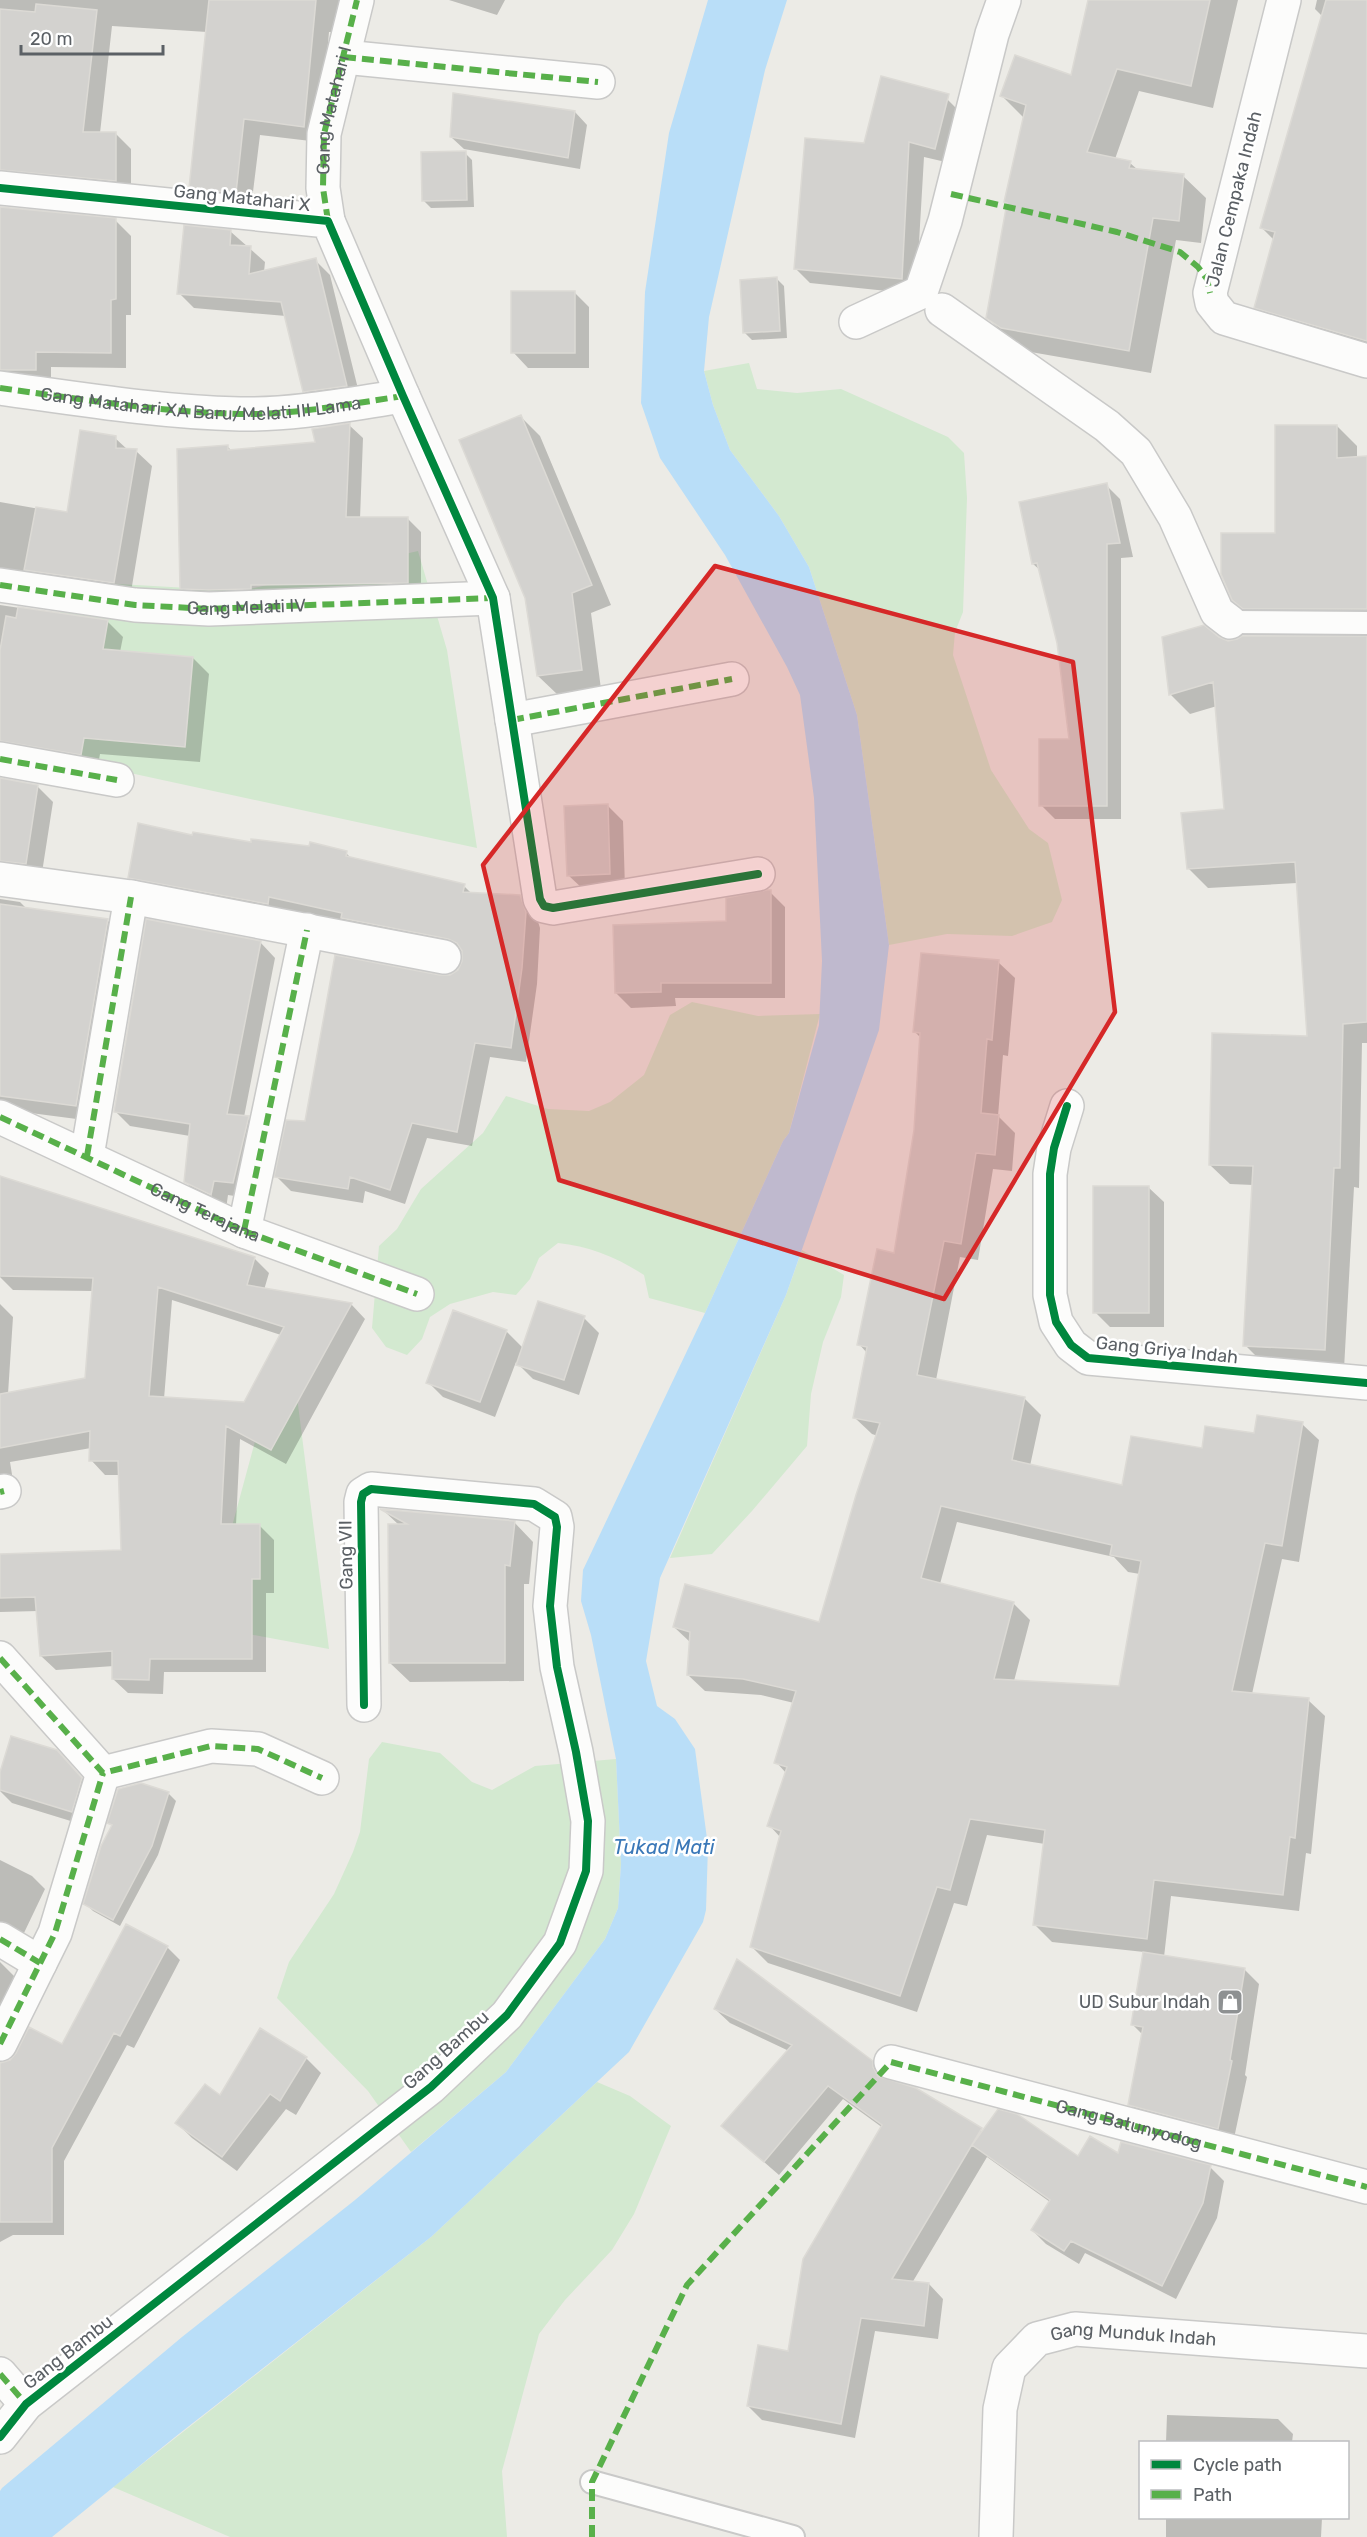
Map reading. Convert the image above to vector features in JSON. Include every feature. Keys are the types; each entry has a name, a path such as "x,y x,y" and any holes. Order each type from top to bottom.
{"street":[{"name":"Gang Matahari I","path":"328,221 323,188 324,134 357,0"},
{"path":"856,322 921,292 945,221 992,34 1004,0"},
{"name":"Jalan Cempaka Indah","path":"1284,0 1210,293 1212,303 1224,318 1367,361"},
{"path":"344,57 598,82"},
{"name":"Gang Matahari X","path":"0,188 328,221 493,598 540,899 544,906 553,908 758,874"},
{"path":"942,310 1107,426 1136,452 1175,517 1217,612 1230,622"},
{"name":"Gang Matahari XA Baru/Melati III Lama","path":"0,388 160,410 242,414 306,411 403,396"},
{"name":"Gang Melati IV","path":"0,585 135,605 209,609 493,598"},
{"path":"512,720 732,679"},
{"path":"0,759 117,780"},
{"path":"0,879 131,897 444,957"},
{"path":"87,1156 131,897"},
{"path":"244,1231 307,930"},
{"name":"Gang Griya Indah","path":"1067,1106 1054,1148 1050,1174 1050,1295 1056,1322 1071,1345 1088,1358 1367,1383"},
{"name":"Gang Terajana","path":"0,1117 244,1231 417,1294"},
{"name":"Gang VII","path":"364,1705 360,1502 363,1494 371,1489 534,1504 555,1517"},
{"name":"Gang Bambu","path":"0,2437 26,2404 431,2087 507,2015 560,1943 586,1871 588,1821 557,1666 550,1606 557,1527 555,1517"},
{"path":"0,1658 103,1773"},
{"path":"103,1773 211,1746 258,1749 322,1778"},
{"path":"0,2044 54,1933 103,1773"},
{"path":"0,1939 40,1963"},
{"name":"Gang Batunyodog","path":"891,2062 1367,2187"},
{"name":"Gang Munduk Indah","path":"996,2537 1002,2399 1009,2368 1037,2339 1075,2329 1367,2351"},
{"path":"0,2373 26,2404"}],"lane":[{"path":"1230,622 1367,623"},
{"path":"592,2482 793,2537"}],"highlighted area":[{"path":"715,566 1073,662 1115,1012 944,1299 559,1180 483,865"}],"green space":[{"path":"749,363 757,389 797,393 841,389 948,437 964,453 967,498 963,612 955,632 953,655 991,770 1029,829 1048,843 1062,900 1052,922 1012,936 947,934 889,945 857,715 809,567 779,516 730,450 713,405 704,371"},
{"path":"418,551 447,650 477,848 33,752 66,581 241,591"},
{"path":"692,1002 758,1016 820,1014 789,1133 783,1141 705,1313 649,1298 644,1275 614,1258 592,1250 558,1243 539,1258 530,1279 516,1295 493,1292 450,1304 430,1317 422,1339 407,1355 386,1347 372,1328 379,1246 397,1229 421,1189 483,1133 506,1096 548,1109 589,1111 610,1102 644,1075 670,1015"},
{"path":"802,1250 844,1275 841,1297 823,1342 811,1394 807,1446 712,1554 670,1558 786,1295"},
{"path":"273,1375 295,1381 329,1649 205,1626"},
{"path":"382,1742 440,1753 472,1782 492,1790 535,1766 616,1759 621,1864 618,1908 605,1939 506,2072 411,2152 368,2091 277,1998 289,1962 334,1894 353,1852 360,1832 369,1759"},
{"path":"597,2082 630,2096 671,2126 634,2214 612,2250 565,2300 539,2334 502,2471 507,2537 230,2537 113,2487 431,2237"}],"water":[{"name":"Tukad Mati","path":"708,0 787,0 765,70 709,317 704,371 713,405 730,450 779,516 809,567 857,715 889,945 879,1030 786,1295 660,1578 646,1661 657,1706 675,1719 695,1749 708,1846 706,1910 703,1922 629,2052 431,2237 175,2437 52,2537 0,2537 0,2491 2,2488 182,2337 355,2200 506,2072 605,1939 618,1908 621,1864 616,1759 591,1635 581,1601 583,1570 705,1313 783,1141 789,1133 819,1025 822,961 814,798 800,695 725,555 660,458 641,403 645,292 669,133"}],"building":[{"path":"209,0 316,0 304,127 244,119 236,193 189,188"},
{"path":"1088,0 1210,0 1191,86 1117,69 1087,152 1131,161 1129,168 1184,174 1179,221 1153,218 1129,351 1001,328 986,318 1007,203 1004,202 1026,105 1000,96 1015,55 1071,75"},
{"path":"1326,0 1367,0 1367,341 1254,308 1275,232 1260,228"},
{"path":"36,4 97,10 83,132 116,132 116,181 0,170 0,9 35,12"},
{"path":"881,76 949,94 935,149 909,142 902,279 794,269 805,138 864,143"},
{"path":"453,93 575,111 568,158 450,137"},
{"path":"466,151 467,200 422,201 421,152"},
{"path":"0,207 116,218 116,299 111,300 111,353 36,352 36,370 0,370"},
{"path":"184,225 231,230 230,245 251,246 249,274 316,258 347,386 303,392 281,302 177,294"},
{"path":"777,277 780,331 743,333 740,280"},
{"path":"511,291 575,291 575,353 511,353"},
{"path":"521,415 592,585 572,593 582,670 537,676 525,598 459,440"},
{"path":"350,423 346,517 408,517 408,583 251,585 251,589 180,589 177,449 228,445 228,450 315,442 312,429"},
{"path":"1275,425 1337,425 1337,458 1367,456 1367,609 1243,609 1232,600 1221,574 1221,533 1275,533"},
{"path":"80,430 116,436 116,448 137,449 114,583 24,570 36,507 67,512"},
{"path":"1107,483 1120,543 1107,544 1107,806 1039,806 1039,739 1069,739 1057,643 1037,563 1032,564 1019,502"},
{"path":"18,607 108,620 103,649 193,657 185,747 84,738 81,755 0,741 0,650 6,616 16,618"},
{"path":"1204,625 1228,641 1242,636 1367,636 1367,1022 1343,1024 1340,1168 1334,1168 1325,1350 1243,1346 1253,1166 1209,1165 1212,1033 1307,1036 1295,862 1187,869 1181,813 1224,809 1213,682 1169,695 1162,637"},
{"path":"0,778 38,785 26,864 0,861"},
{"path":"608,804 610,874 567,876 564,806"},
{"path":"138,823 192,835 193,832 251,842 251,839 309,846 310,842 347,851 346,856 465,884 463,892 520,895 526,912 522,968 511,1048 475,1043 457,1132 412,1123 390,1190 350,1177 348,1189 274,1177 286,1120 305,1121 335,955 450,975 458,970 462,961 462,951 457,943 448,939 341,918 342,913 269,897 268,904 128,878"},
{"path":"771,890 771,983 661,983 661,992 615,993 613,925 726,921 726,898"},
{"path":"0,904 108,919 76,1106 0,1096"},
{"path":"146,919 261,941 227,1114 249,1116 233,1183 214,1181 211,1195 184,1182 190,1124 114,1112"},
{"path":"921,953 999,960 992,1040 987,1039 981,1113 999,1115 995,1155 976,1153 961,1244 944,1241 917,1375 1025,1397 1012,1460 1122,1485 1131,1436 1202,1448 1205,1426 1254,1433 1257,1415 1303,1422 1282,1546 1265,1543 1232,1691 1309,1698 1295,1838 1290,1837 1283,1895 1154,1880 1147,1939 1033,1925 1045,1830 970,1819 950,1890 937,1887 900,1996 750,1947 781,1831 767,1826 787,1767 774,1763 796,1691 743,1679 687,1675 690,1632 673,1627 685,1584 819,1622 856,1495 880,1423 853,1418 867,1347 857,1345 877,1249 894,1253 914,1130 920,1033 913,1032","holes":["941,1506 1112,1545 1110,1555 1141,1561 1119,1686 994,1679 1014,1602 921,1578"]},
{"path":"0,1176 255,1257 247,1285 352,1303 271,1450 226,1426 221,1524 260,1524 260,1579 252,1579 252,1659 150,1659 149,1680 112,1679 112,1651 40,1656 35,1597 0,1598 0,1554 121,1550 118,1461 89,1461 90,1431 0,1448 0,1394 85,1378 93,1278 0,1276","holes":["158,1287 284,1327 244,1402 149,1396"]},
{"path":"1093,1186 1149,1186 1149,1313 1093,1313"},
{"path":"538,1301 585,1316 564,1380 516,1365"},
{"path":"453,1310 507,1330 480,1402 426,1383"},
{"path":"380,1509 515,1521 510,1566 505,1565 505,1663 389,1663 388,1524 407,1524"},
{"path":"11,1736 57,1750 82,1778 72,1812 0,1790 0,1772"},
{"path":"141,1783 169,1792 152,1846 113,1920 83,1904 101,1846 112,1825 107,1823 118,1789"},
{"path":"126,1924 168,1946 120,2036 114,2033 52,2148 52,2222 0,2222 0,2063 10,2060 16,2053 29,2027 62,2044"},
{"path":"1143,1952 1245,1968 1230,2060 1232,2061 1218,2129 1128,2105 1143,2027 1131,2025"},
{"path":"737,1959 873,2061 873,2067 878,2076 916,2088 982,2128 892,2279 929,2283 924,2326 861,2318 841,2424 747,2406 758,2345 788,2351 803,2259 882,2125 828,2086 764,2162 721,2126 792,2045 714,2009"},
{"path":"260,2028 307,2057 280,2101 270,2094 222,2157 175,2123 205,2084 220,2095"},
{"path":"998,2109 1017,2114 1078,2156 1090,2136 1118,2153 1121,2142 1211,2165 1203,2203 1162,2286 1071,2241 1064,2251 1031,2230 1050,2200 972,2145"}],"marked path":[{"path":"328,221 323,188 324,134 357,0"},
{"path":"344,57 598,82"},
{"path":"951,194 1117,232 1180,252 1198,267 1207,279 1210,293"},
{"path":"0,388 150,408 240,414 302,411 403,396"},
{"path":"0,585 135,605 209,609 493,598"},
{"path":"512,720 732,679"},
{"path":"0,759 117,780"},
{"path":"87,1156 131,897"},
{"path":"244,1231 307,930"},
{"path":"0,1117 244,1231 417,1294"},
{"path":"0,1492 4,1491"},
{"path":"0,1658 103,1773 211,1746 258,1749 322,1778"},
{"path":"0,2044 55,1933 103,1773"},
{"path":"0,1939 40,1963"},
{"path":"592,2537 592,2482 687,2285 891,2062 1367,2187"},
{"path":"0,2374 26,2404"}],"cycle path":[{"path":"0,188 328,221 493,598 540,899 544,906 553,908 758,874"},
{"path":"1067,1106 1054,1148 1050,1174 1050,1295 1056,1322 1071,1345 1088,1358 1367,1383"},
{"path":"0,2437 26,2404 431,2087 507,2015 560,1943 586,1871 588,1821 576,1752 557,1667 550,1606 557,1527 555,1517 534,1504 371,1489 363,1494 361,1502 364,1705"}],"place":[{"name":"UD Subur Indah","path":"1230,2002"}]}
